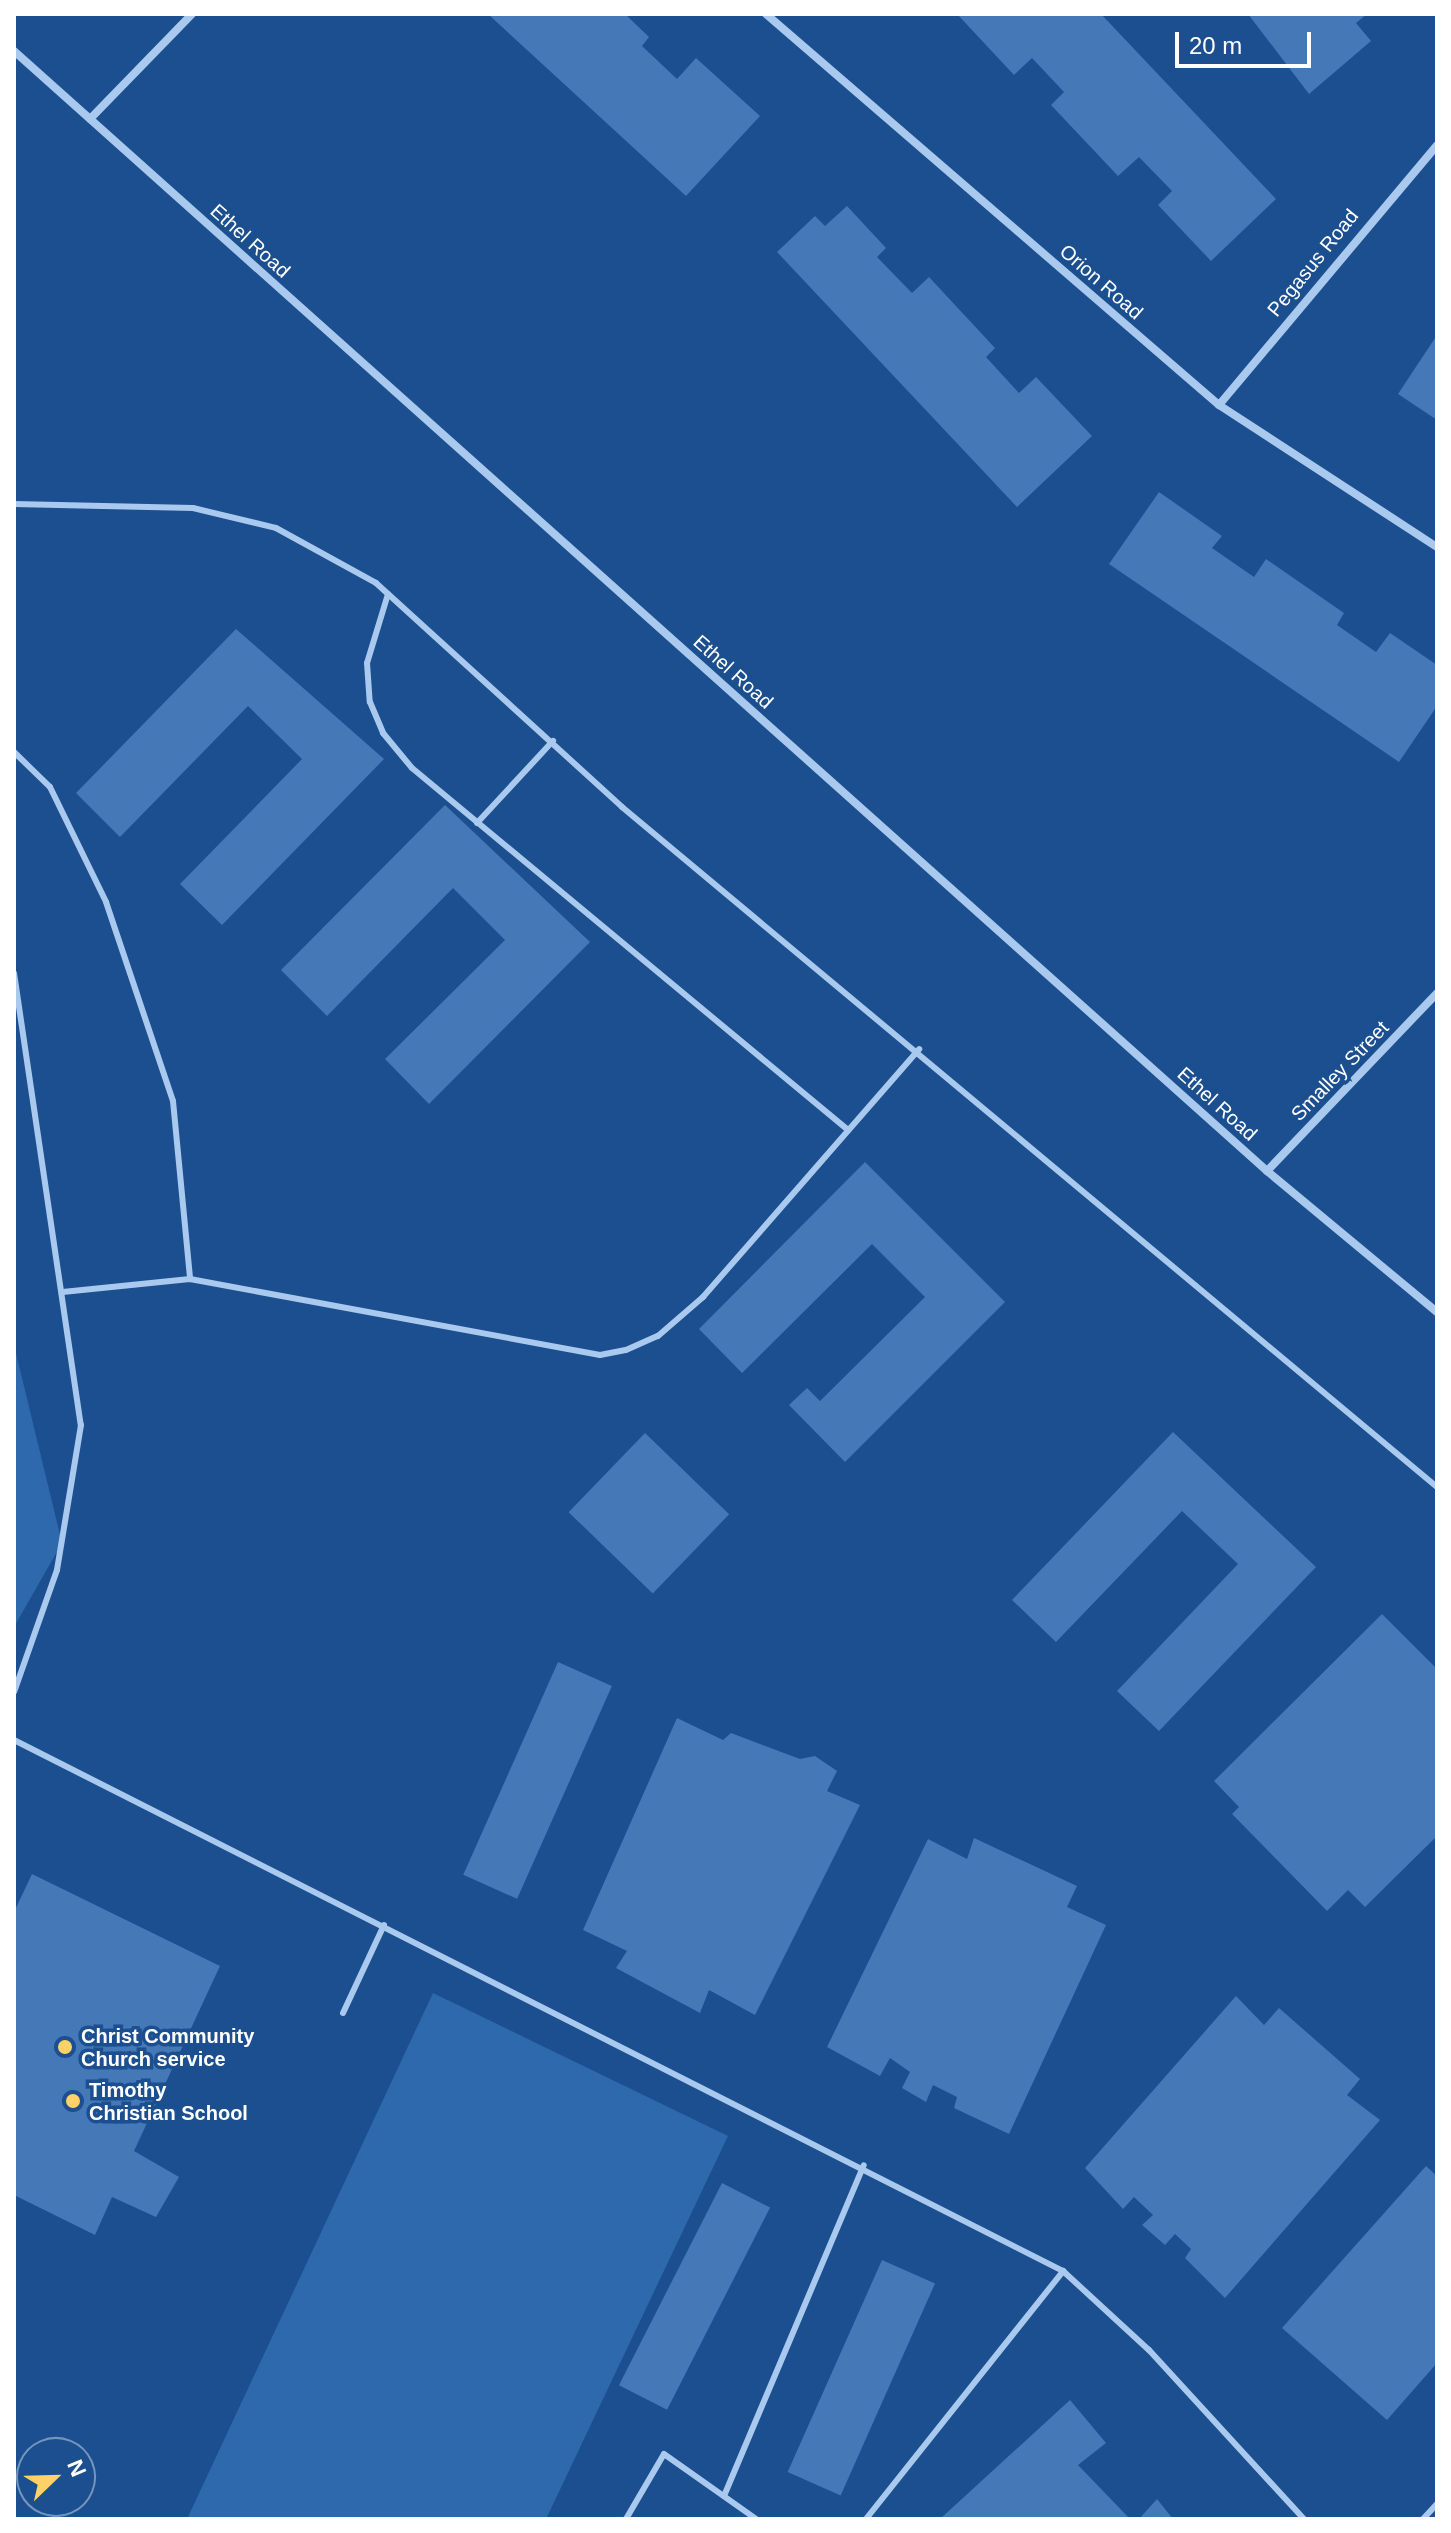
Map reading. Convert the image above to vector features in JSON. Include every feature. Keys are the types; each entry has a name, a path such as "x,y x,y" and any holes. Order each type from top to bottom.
{"street":[{"path":"90,119 192,14"},
{"name":"Orion Road","path":"766,14 1219,405 1437,547"},
{"name":"Ethel Road","path":"14,51 1267,1171 1437,1312"},
{"name":"Pegasus Road","path":"1219,405 1437,145"},
{"name":"Smalley Street","path":"1267,1171 1437,993"}],"lane":[{"path":"14,504 193,508 248,521 276,528 388,594 553,741 1437,1487"},
{"path":"388,594 367,663 370,702 412,768 848,1130"},
{"path":"477,823 553,741"},
{"path":"14,752 50,787 106,902 173,1101 190,1279"},
{"path":"14,973 81,1425 57,1570 14,1692"},
{"path":"63,1292 190,1279 600,1355 626,1350 658,1336 703,1297 919,1049"},
{"path":"14,1740 864,2165 1063,2271 1149,2350 1304,2519"},
{"path":"343,2013 384,1925"},
{"path":"724,2496 864,2165"},
{"path":"866,2519 1063,2271"},
{"path":"626,2519 664,2454 756,2519"},
{"path":"1423,2519 1437,2504"}],"shaded area":[{"path":"14,1345 62,1543 14,1627"},
{"path":"433,1993 728,2136 546,2519 187,2519"}],"building":[{"path":"488,14 625,14 649,37 642,46 677,79 696,58 760,116 686,196"},
{"path":"957,14 1101,14 1276,199 1211,261 1158,205 1172,191 1139,157 1118,176 1051,105 1064,92 1032,58 1014,75"},
{"path":"1248,14 1367,14 1356,23 1371,41 1309,94"},
{"path":"847,206 886,248 877,257 912,293 929,277 995,348 986,357 1019,393 1036,377 1092,436 1017,507 777,252 815,216 825,226"},
{"path":"1437,335 1437,420 1398,394"},
{"path":"1159,492 1222,536 1212,548 1254,577 1266,559 1344,613 1337,625 1376,652 1390,633 1437,665 1437,706 1399,762 1109,564"},
{"path":"236,629 384,759 222,925 180,884 302,759 248,706 120,837 76,793"},
{"path":"445,805 590,942 429,1104 385,1059 505,940 453,888 327,1016 281,970"},
{"path":"865,1162 1005,1302 845,1462 789,1405 807,1388 820,1401 925,1297 872,1244 742,1373 699,1329"},
{"path":"1173,1432 1316,1567 1159,1731 1117,1691 1238,1564 1182,1511 1056,1642 1012,1600"},
{"path":"645,1433 729,1514 653,1593 569,1512"},
{"path":"1382,1614 1437,1669 1437,1836 1365,1907 1348,1890 1327,1911 1232,1814 1239,1807 1214,1781"},
{"path":"558,1662 612,1686 517,1899 463,1875"},
{"path":"677,1718 723,1740 731,1733 800,1759 815,1756 837,1771 827,1791 860,1805 755,2015 709,1990 700,2013 616,1968 627,1951 583,1930"},
{"path":"974,1838 1077,1886 1067,1907 1106,1925 1009,2134 954,2108 957,2097 933,2085 926,2102 902,2088 910,2072 890,2058 880,2076 827,2047 928,1839 967,1859"},
{"path":"32,1874 220,1966 134,2151 179,2177 156,2217 112,2197 95,2235 14,2195 14,1912"},
{"path":"1236,1996 1264,2025 1279,2008 1360,2079 1347,2095 1380,2120 1225,2298 1185,2258 1191,2249 1175,2234 1165,2245 1142,2225 1153,2215 1134,2197 1123,2209 1085,2168"},
{"path":"1426,2166 1437,2176 1437,2363 1387,2420 1282,2328"},
{"path":"722,2183 770,2208 667,2410 619,2385"},
{"path":"882,2260 935,2284 841,2496 788,2472"},
{"path":"1070,2400 1106,2443 1078,2465 1130,2519 940,2519"},
{"path":"1157,2499 1173,2519 1139,2519"}],"place":[{"name":"Christ Community Church service","path":"65,2047"},
{"name":"Timothy Christian School","path":"73,2101"}]}
